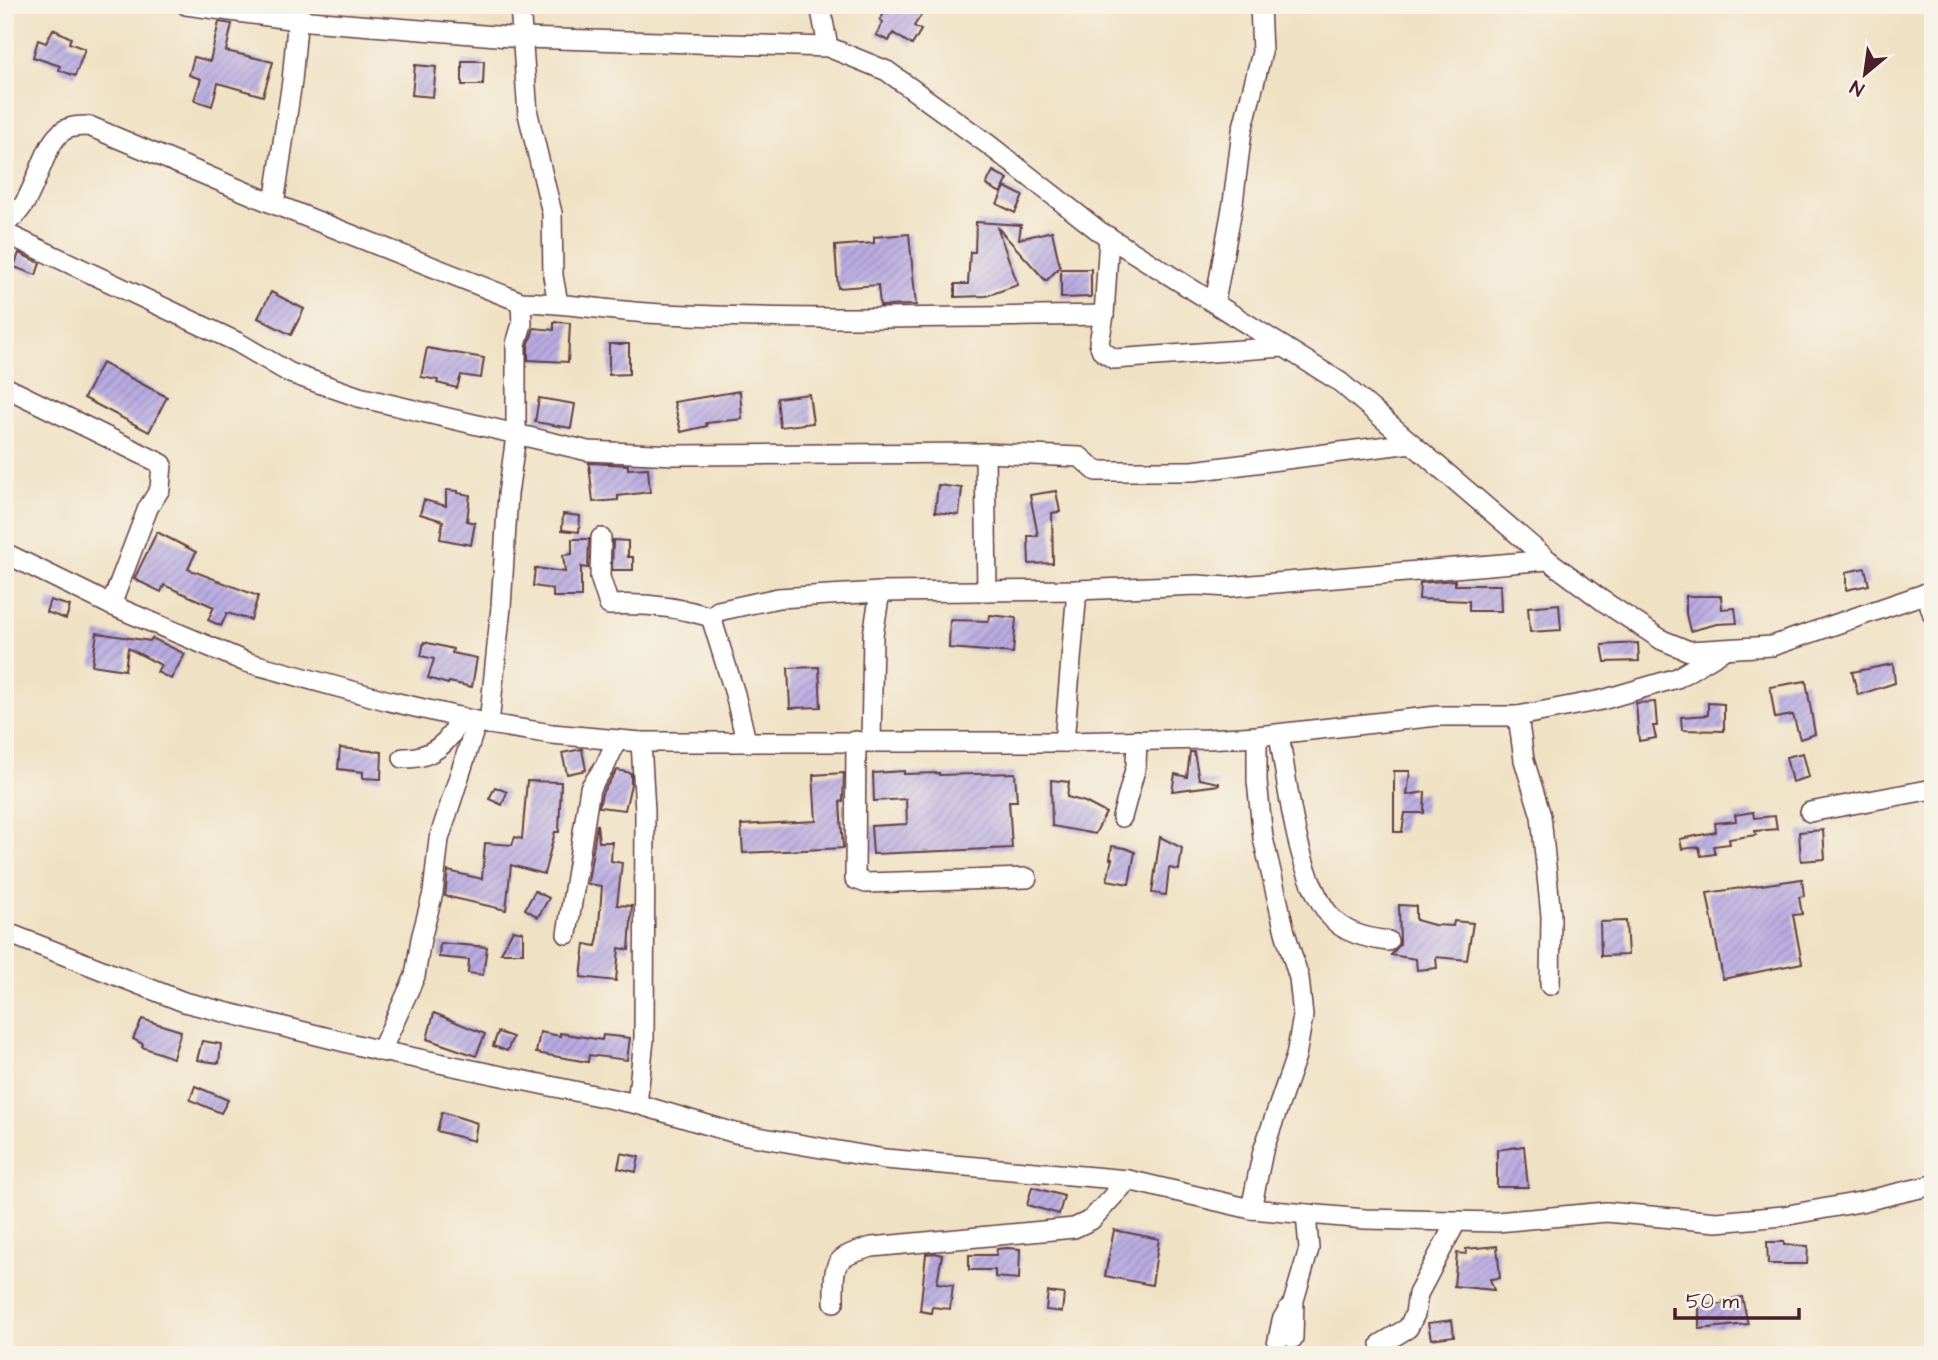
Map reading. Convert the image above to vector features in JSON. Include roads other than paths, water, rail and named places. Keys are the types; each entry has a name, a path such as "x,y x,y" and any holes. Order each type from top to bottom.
{"street":[{"path":"186,5 298,12 522,38 828,47 887,71 1109,237 1340,382 1548,560 1661,640 1689,651 1772,646 1929,592 1933,615"},
{"path":"520,5 528,114 552,213 553,276 558,303"},
{"path":"820,5 828,47"},
{"path":"1215,302 1233,203 1241,131 1262,52 1260,5"},
{"path":"274,204 292,81 298,12"},
{"path":"5,222 12,219 27,197 40,174 47,153 61,132 73,127 89,126 274,204 521,302 558,303 661,314 826,318 1104,315"},
{"path":"5,233 237,342 290,373 359,397 588,451 676,454 985,453 1080,457 1096,471 1193,471 1412,443"},
{"path":"1109,237 1104,315 1099,344 1102,351 1114,359 1283,346"},
{"path":"381,1051 415,976 433,893 439,839 475,721 501,607 508,494 516,436 516,344 522,324 521,302"},
{"path":"5,387 162,464 160,489 148,508 111,604"},
{"path":"985,453 987,591"},
{"path":"601,538 600,577 610,605 685,609 711,617"},
{"path":"5,553 111,604 246,662 475,721 552,734 617,740 1137,740 1257,736 1437,716 1518,716 1602,700 1677,678 1726,649"},
{"path":"711,617 718,611 778,598 880,592 1077,590 1197,585 1228,587 1548,560"},
{"path":"1064,741 1077,590"},
{"path":"880,592 873,635 855,879 866,883 1027,878"},
{"path":"711,617 735,694 746,741"},
{"path":"1518,716 1524,760 1541,816 1551,916 1550,985"},
{"path":"403,758 437,750 453,735 475,721"},
{"path":"1279,734 1301,851 1313,886 1330,916 1345,928 1355,934 1388,941"},
{"path":"1251,1209 1263,1151 1296,1056 1303,1016 1299,978 1285,932 1263,838 1257,781 1257,736"},
{"path":"567,934 590,788 605,766 617,740"},
{"path":"1122,817 1136,766 1137,740"},
{"path":"637,1104 644,1040 645,811 641,741"},
{"path":"1810,812 1933,789"},
{"path":"5,932 184,1002 381,1051 637,1104 735,1133 885,1159 1128,1180 1251,1209 1365,1219 1456,1222 1497,1222 1606,1212 1717,1222 1783,1216 1933,1185"},
{"path":"834,1302 834,1273 838,1262 846,1254 872,1247 1074,1228 1091,1220 1128,1180"},
{"path":"1275,1355 1282,1320 1294,1300 1309,1249 1306,1214"},
{"path":"1381,1344 1408,1328 1415,1314 1418,1294 1456,1222"},
{"path":"1293,1338 1294,1300"}]}
